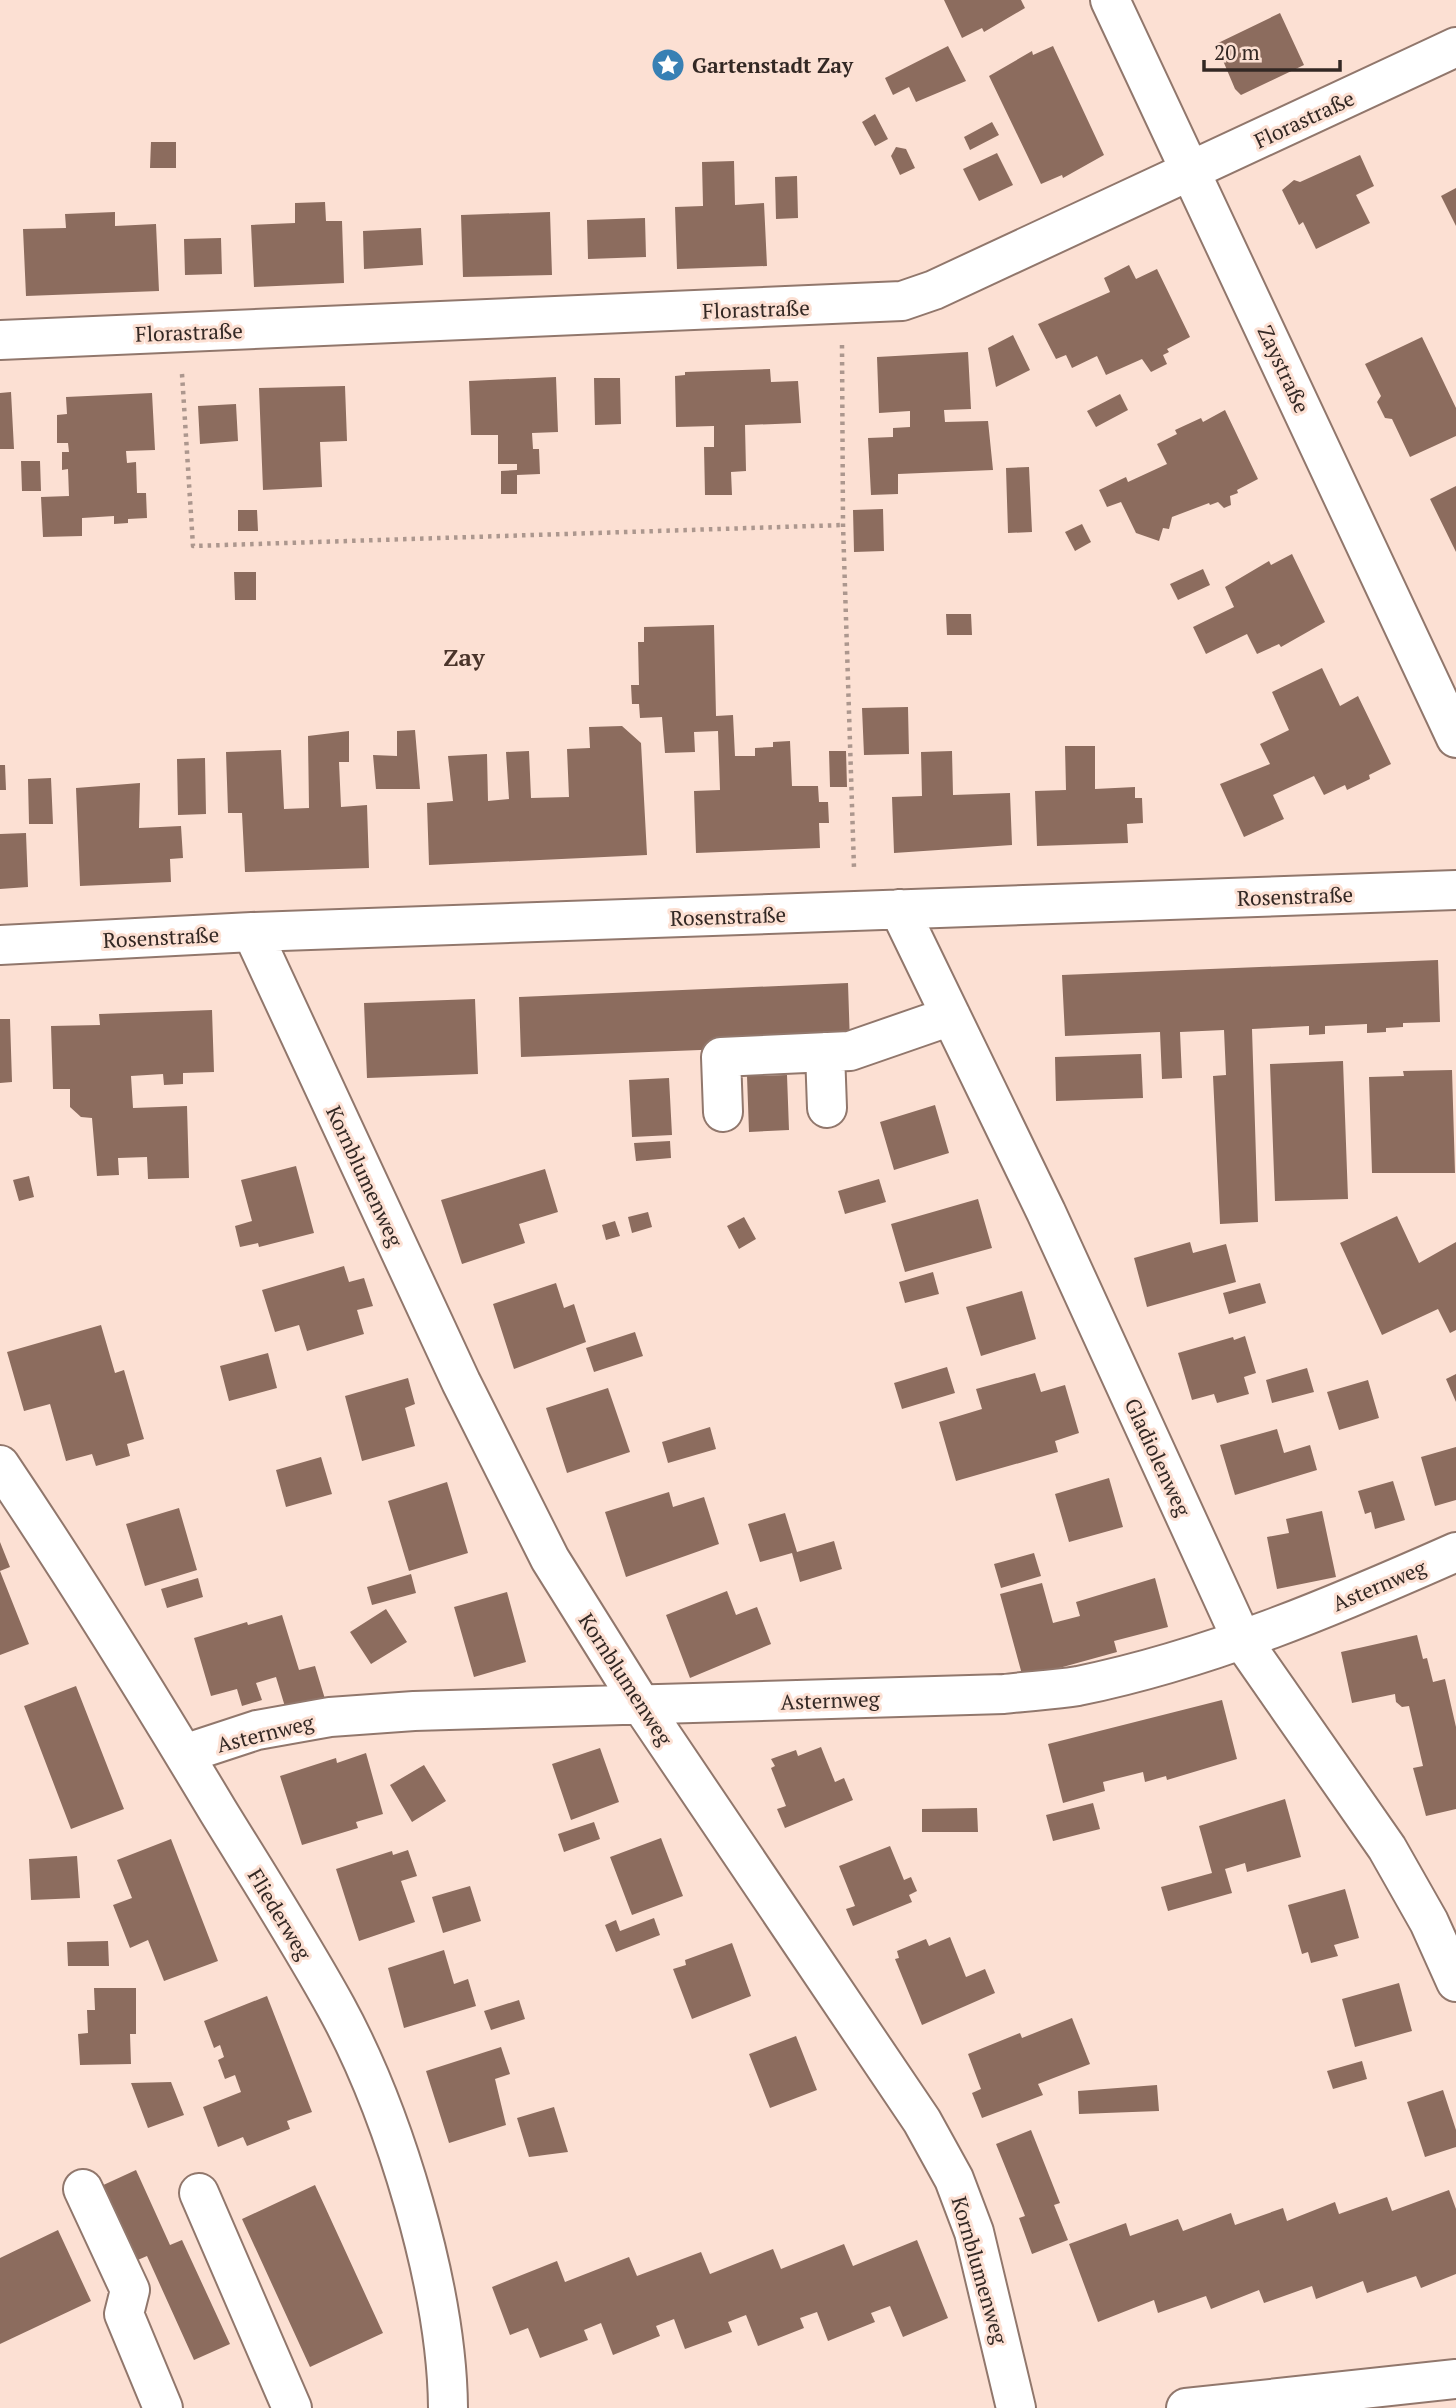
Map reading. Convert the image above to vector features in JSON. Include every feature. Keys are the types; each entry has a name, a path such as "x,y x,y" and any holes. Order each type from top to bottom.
{"street":[{"name":"Zaystraße","path":"1110,0 1456,738"},
{"name":"Florastraße","path":"0,340 842,306 902,301 1192,172 1456,47"},
{"name":"Rosenstraße","path":"0,944 252,932 1456,890"},
{"name":"Gladiolenweg","path":"899,909 1046,1212 1242,1640 1387,1848 1429,1922 1456,1982"},
{"name":"Kornblumenweg","path":"252,932 503,1471 550,1559 642,1706 922,2121 954,2179 974,2232 1016,2408"},
{"path":"723,1112 721,1057 850,1051 951,1016"},
{"path":"825,1052 827,1108"},
{"name":"Fliederweg","path":"0,1465 184,1754 337,2008 372,2083 398,2153 434,2286 448,2377 448,2408"},
{"name":"Asternweg","path":"184,1754 257,1730 330,1717 414,1711 1004,1693 1075,1686 1155,1669 1242,1640 1357,1596 1456,1552"},
{"path":"83,2189 130,2290 124,2314 163,2408"},
{"path":"199,2193 292,2408"},
{"path":"1186,2408 1456,2379"}],"path":[{"path":"842,306 843,525 856,911"},
{"path":"180,332 193,545 843,525"}],"building":[{"path":"944,0 1021,0 1025,8 984,32 982,28 962,38"},
{"path":"1280,13 1304,65 1241,95 1235,89 1216,44"},
{"path":"948,46 966,81 916,102 909,87 893,95 885,78"},
{"path":"1053,46 1104,155 1063,178 1062,175 1041,184 989,76 1032,51 1033,55"},
{"path":"875,114 888,139 875,146 862,122"},
{"path":"992,122 999,135 970,150 964,137"},
{"path":"151,142 176,142 176,168 150,168"},
{"path":"896,147 906,149 915,168 900,175 891,156"},
{"path":"997,153 1013,185 979,201 963,169"},
{"path":"1360,155 1374,186 1356,195 1370,223 1316,249 1303,222 1299,225 1282,190 1294,180 1300,182"},
{"path":"734,161 735,205 764,203 767,266 677,269 675,207 703,206 702,162"},
{"path":"797,176 798,218 776,219 775,177"},
{"path":"1456,188 1456,226 1441,196"},
{"path":"325,202 326,221 342,221 344,283 254,287 251,225 295,223 295,203"},
{"path":"115,212 115,226 156,224 159,291 26,296 23,229 66,228 65,214"},
{"path":"550,212 552,275 463,277 461,215"},
{"path":"645,218 646,257 588,259 587,220"},
{"path":"421,228 423,265 364,269 363,231"},
{"path":"221,238 222,274 185,275 184,239"},
{"path":"1129,265 1136,279 1157,269 1190,337 1167,349 1169,352 1163,355 1167,364 1151,372 1142,359 1106,375 1097,356 1072,368 1066,355 1056,359 1038,324 1110,292 1104,278"},
{"path":"1013,335 1030,370 996,387 988,348"},
{"path":"1422,337 1456,408 1456,436 1410,457 1392,419 1385,418 1377,402 1381,396 1365,364"},
{"path":"968,352 971,409 944,410 945,422 988,421 993,470 898,474 898,494 871,495 868,438 893,437 893,428 910,427 910,411 879,413 877,357"},
{"path":"770,369 771,382 798,381 801,423 745,425 746,471 731,472 732,495 705,495 704,447 714,447 714,426 676,427 675,376 685,375 685,372"},
{"path":"556,377 558,432 532,433 533,449 539,449 540,474 517,475 517,494 501,494 501,471 517,470 517,464 498,464 498,435 471,435 469,381"},
{"path":"594,378 620,378 621,424 595,425"},
{"path":"345,386 347,441 320,442 322,487 263,490 259,388"},
{"path":"11,392 14,449 0,449 0,393"},
{"path":"152,393 155,450 126,451 127,463 136,462 137,493 146,493 147,518 128,519 128,523 114,524 114,516 82,518 82,536 43,537 41,497 69,496 68,469 62,470 62,452 69,452 68,443 57,443 57,415 67,414 66,397"},
{"path":"1120,394 1128,410 1096,427 1087,411"},
{"path":"236,404 238,441 200,444 198,406"},
{"path":"1225,410 1258,479 1230,496 1231,505 1224,508 1218,502 1209,503 1172,517 1169,529 1163,528 1159,541 1136,533 1121,502 1107,507 1099,490 1126,477 1128,482 1167,464 1157,444 1177,434 1175,430 1201,418 1203,422"},
{"path":"21,461 40,461 41,491 22,491"},
{"path":"1029,467 1032,532 1008,533 1006,468"},
{"path":"1456,486 1456,552 1430,499"},
{"path":"883,509 884,551 854,552 853,510"},
{"path":"238,510 257,510 258,531 238,531"},
{"path":"1082,524 1091,542 1075,551 1065,532"},
{"path":"1292,554 1325,622 1281,647 1279,644 1257,654 1247,634 1206,654 1193,627 1234,607 1225,587 1269,561 1271,565"},
{"path":"1203,569 1210,585 1178,600 1170,584"},
{"path":"234,572 256,572 256,600 235,600"},
{"path":"946,614 971,614 972,635 947,635"},
{"path":"714,625 716,716 733,715 735,756 755,756 755,748 773,747 773,742 790,741 792,786 818,786 819,802 828,802 829,823 819,823 820,848 696,853 694,791 720,790 718,731 694,732 695,752 665,753 662,717 640,718 639,704 632,704 631,685 639,685 638,642 644,642 644,627"},
{"path":"1322,668 1340,706 1358,696 1391,764 1369,775 1370,779 1347,790 1345,785 1324,795 1314,776 1273,795 1284,819 1244,837 1220,784 1270,764 1260,744 1289,730 1272,692"},
{"path":"908,707 909,754 864,755 862,708"},
{"path":"622,726 641,743 647,855 429,865 427,803 453,801 448,756 487,754 488,801 509,799 506,752 529,751 531,798 569,797 567,749 590,748 589,727"},
{"path":"415,730 420,789 376,789 373,755 397,756 397,731"},
{"path":"349,731 349,762 339,762 341,807 367,805 369,868 245,872 242,813 228,813 226,752 281,750 284,809 309,808 308,736"},
{"path":"1065,746 1095,746 1095,789 1135,787 1135,798 1142,798 1143,823 1127,824 1128,843 1037,846 1035,791 1066,790"},
{"path":"829,751 846,751 847,787 830,787"},
{"path":"952,751 953,795 1010,793 1012,845 894,853 892,797 922,796 921,752"},
{"path":"205,758 206,814 178,815 177,759"},
{"path":"0,765 5,765 6,790 0,790"},
{"path":"51,778 53,824 29,824 28,779"},
{"path":"140,783 139,828 181,826 183,858 170,859 171,882 80,886 76,788"},
{"path":"26,833 28,887 0,889 0,834"},
{"path":"1438,960 1440,1022 1403,1023 1403,1027 1386,1028 1386,1032 1367,1033 1367,1024 1325,1026 1325,1034 1309,1035 1309,1026 1252,1029 1258,1222 1220,1224 1213,1076 1226,1075 1224,1030 1180,1032 1182,1078 1162,1079 1160,1032 1065,1036 1062,975"},
{"path":"848,983 850,1044 521,1057 519,997"},
{"path":"475,999 478,1074 367,1078 364,1003"},
{"path":"212,1010 214,1072 183,1073 183,1084 164,1085 163,1074 131,1076 133,1108 187,1106 189,1178 148,1179 147,1157 118,1158 119,1175 97,1176 92,1118 81,1117 70,1107 70,1089 53,1089 51,1026 100,1025 99,1014"},
{"path":"0,1019 10,1019 12,1082 0,1083"},
{"path":"1141,1054 1143,1098 1056,1101 1055,1057"},
{"path":"1343,1061 1348,1199 1275,1201 1270,1064"},
{"path":"1452,1070 1455,1173 1372,1173 1369,1077 1404,1076 1403,1071"},
{"path":"787,1075 789,1130 749,1132 747,1076"},
{"path":"669,1078 672,1135 632,1137 629,1080"},
{"path":"935,1105 949,1153 894,1170 880,1122"},
{"path":"670,1141 671,1158 636,1161 634,1143"},
{"path":"296,1166 314,1233 259,1247 258,1243 240,1247 235,1226 252,1221 241,1180"},
{"path":"545,1169 558,1212 519,1224 525,1243 462,1264 441,1200"},
{"path":"29,1176 34,1197 19,1201 13,1180"},
{"path":"879,1179 886,1202 845,1214 838,1191"},
{"path":"978,1199 992,1248 905,1272 891,1224"},
{"path":"648,1212 652,1227 632,1233 628,1217"},
{"path":"1397,1216 1419,1263 1456,1242 1456,1330 1450,1333 1438,1309 1382,1335 1340,1243"},
{"path":"744,1217 756,1239 739,1249 727,1226"},
{"path":"615,1221 620,1236 606,1240 602,1225"},
{"path":"1190,1242 1193,1253 1226,1244 1236,1282 1147,1307 1134,1258"},
{"path":"344,1266 349,1282 364,1278 373,1306 357,1310 364,1334 307,1351 299,1325 275,1332 262,1290"},
{"path":"933,1272 939,1294 905,1303 899,1282"},
{"path":"556,1283 564,1308 574,1304 586,1342 514,1369 493,1304"},
{"path":"1260,1283 1266,1303 1229,1314 1223,1293"},
{"path":"1022,1291 1036,1339 981,1356 966,1307"},
{"path":"101,1325 115,1373 124,1370 144,1439 127,1444 130,1456 96,1466 92,1454 66,1461 50,1404 24,1411 7,1352"},
{"path":"635,1332 643,1356 594,1372 586,1348"},
{"path":"1245,1336 1256,1373 1244,1377 1249,1394 1217,1403 1214,1394 1192,1400 1178,1353"},
{"path":"268,1353 277,1388 229,1401 220,1366"},
{"path":"947,1367 955,1393 902,1409 894,1383"},
{"path":"1307,1368 1314,1392 1272,1403 1266,1380"},
{"path":"1035,1373 1041,1392 1065,1385 1079,1433 1055,1441 1058,1452 956,1481 939,1422 982,1409 976,1389"},
{"path":"1456,1374 1456,1402 1446,1379"},
{"path":"408,1378 415,1404 405,1408 415,1446 362,1461 345,1396"},
{"path":"1368,1380 1379,1418 1339,1430 1327,1392"},
{"path":"608,1388 630,1452 567,1473 546,1408"},
{"path":"710,1427 716,1449 668,1463 662,1442"},
{"path":"1277,1429 1284,1453 1310,1445 1317,1470 1235,1495 1220,1445"},
{"path":"1456,1447 1456,1500 1435,1506 1421,1457"},
{"path":"321,1457 332,1494 286,1507 276,1470"},
{"path":"1109,1478 1123,1527 1069,1542 1055,1494"},
{"path":"1393,1481 1405,1520 1375,1529 1371,1512 1365,1514 1358,1491"},
{"path":"447,1482 468,1553 409,1571 388,1501"},
{"path":"669,1492 673,1507 704,1497 719,1544 626,1577 605,1512"},
{"path":"179,1508 197,1570 145,1586 126,1524"},
{"path":"1322,1511 1336,1577 1277,1589 1267,1537 1289,1533 1286,1519"},
{"path":"785,1513 797,1552 834,1541 842,1569 800,1582 792,1553 760,1562 748,1524"},
{"path":"0,1542 10,1567 0,1571"},
{"path":"1034,1553 1041,1576 1001,1588 994,1564"},
{"path":"0,1571 29,1644 0,1655"},
{"path":"411,1574 416,1593 372,1605 367,1587"},
{"path":"198,1578 203,1597 167,1608 161,1589"},
{"path":"1155,1578 1168,1627 1114,1641 1117,1652 1023,1678 1000,1594 1042,1583 1053,1623 1080,1616 1076,1602"},
{"path":"727,1591 736,1615 757,1607 771,1644 690,1678 666,1615"},
{"path":"507,1592 526,1662 474,1677 454,1607"},
{"path":"386,1609 407,1642 371,1664 350,1632"},
{"path":"282,1615 299,1670 315,1666 325,1699 286,1710 276,1677 256,1683 262,1700 242,1706 237,1689 211,1696 194,1638"},
{"path":"1417,1635 1433,1682 1445,1679 1456,1727 1456,1809 1426,1816 1413,1768 1423,1766 1409,1706 1402,1707 1396,1702 1395,1694 1352,1703 1341,1652"},
{"path":"76,1686 124,1809 71,1829 24,1706"},
{"path":"1222,1700 1237,1759 1167,1780 1166,1776 1145,1782 1143,1772 1103,1782 1105,1791 1063,1803 1048,1744"},
{"path":"821,1747 835,1782 844,1778 853,1800 785,1828 777,1809 786,1806 771,1768 775,1766 771,1759 796,1750 798,1756"},
{"path":"600,1748 619,1802 571,1820 552,1764"},
{"path":"366,1753 383,1814 356,1822 358,1828 302,1845 280,1776 336,1758 337,1763"},
{"path":"424,1765 446,1801 412,1822 390,1785"},
{"path":"1285,1799 1301,1857 1247,1872 1245,1863 1225,1869 1232,1893 1168,1911 1161,1887 1212,1873 1199,1826"},
{"path":"1093,1803 1100,1829 1053,1841 1046,1815"},
{"path":"977,1808 978,1832 922,1832 922,1809"},
{"path":"594,1822 600,1839 564,1852 558,1834"},
{"path":"661,1838 683,1896 632,1915 610,1857"},
{"path":"171,1839 218,1961 164,1981 148,1940 130,1948 113,1905 132,1898 117,1860"},
{"path":"890,1846 904,1880 911,1877 917,1891 909,1895 912,1902 853,1926 846,1909 855,1906 839,1866"},
{"path":"408,1850 417,1876 401,1881 415,1922 359,1941 336,1869 392,1851 393,1855"},
{"path":"77,1856 80,1898 31,1900 29,1859"},
{"path":"470,1886 481,1921 443,1933 432,1897"},
{"path":"1345,1889 1359,1938 1334,1945 1338,1956 1311,1963 1308,1952 1302,1954 1288,1905"},
{"path":"654,1918 660,1935 616,1952 605,1925 616,1920 620,1931"},
{"path":"950,1937 966,1977 985,1969 995,1993 922,2025 895,1959 899,1958 897,1951 926,1939 929,1946"},
{"path":"108,1941 109,1966 68,1966 67,1942"},
{"path":"732,1943 751,1996 692,2019 673,1969 686,1965 685,1960"},
{"path":"444,1950 454,1984 468,1979 476,2006 404,2028 388,1968"},
{"path":"1399,1983 1412,2031 1355,2047 1342,1999"},
{"path":"94,1988 136,1988 136,2034 130,2034 131,2064 80,2065 78,2034 88,2033 87,2010 95,2010"},
{"path":"267,1996 312,2112 287,2121 290,2129 247,2146 243,2137 218,2147 203,2107 241,2092 235,2075 225,2079 218,2060 224,2057 220,2045 214,2048 204,2021"},
{"path":"519,2000 525,2019 491,2030 484,2011"},
{"path":"1072,2018 1090,2064 1038,2084 1043,2095 982,2118 972,2093 981,2089 968,2054 1020,2033 1022,2038"},
{"path":"796,2036 817,2090 770,2108 749,2054"},
{"path":"501,2047 510,2074 495,2079 506,2125 449,2143 426,2071"},
{"path":"1362,2061 1367,2079 1333,2089 1327,2071"},
{"path":"171,2082 184,2115 148,2128 131,2083"},
{"path":"1157,2085 1159,2111 1079,2114 1078,2091"},
{"path":"1443,2090 1456,2130 1456,2147 1425,2157 1407,2102"},
{"path":"554,2107 568,2152 529,2157 517,2118"},
{"path":"1031,2130 1060,2203 1054,2205 1068,2240 1032,2254 1019,2218 1025,2216 996,2144"},
{"path":"136,2170 170,2245 182,2240 230,2344 194,2360 147,2256 133,2262 99,2187"},
{"path":"315,2185 383,2333 310,2367 242,2219"},
{"path":"1449,2190 1456,2209 1456,2274 1421,2288 1416,2276 1367,2293 1363,2281 1316,2299 1312,2286 1264,2303 1259,2290 1211,2309 1206,2296 1158,2313 1154,2300 1098,2322 1069,2244 1126,2223 1130,2236 1178,2219 1183,2231 1231,2213 1235,2225 1283,2208 1287,2221 1335,2202 1339,2214 1387,2197 1392,2211"},
{"path":"58,2230 91,2301 0,2344 0,2258"},
{"path":"917,2240 948,2318 903,2337 890,2306 871,2313 875,2322 828,2341 817,2312 800,2318 804,2328 758,2346 746,2315 728,2322 732,2332 685,2349 674,2319 656,2326 660,2336 613,2355 601,2323 584,2330 588,2340 540,2358 528,2328 510,2335 492,2287 557,2261 565,2282 629,2257 637,2276 701,2252 710,2274 773,2249 781,2269 844,2244 853,2266"}],"place":[{"name":"Gartenstadt Zay","path":"668,65"}],"district":[{"name":"Zay","path":"464,657"}]}
